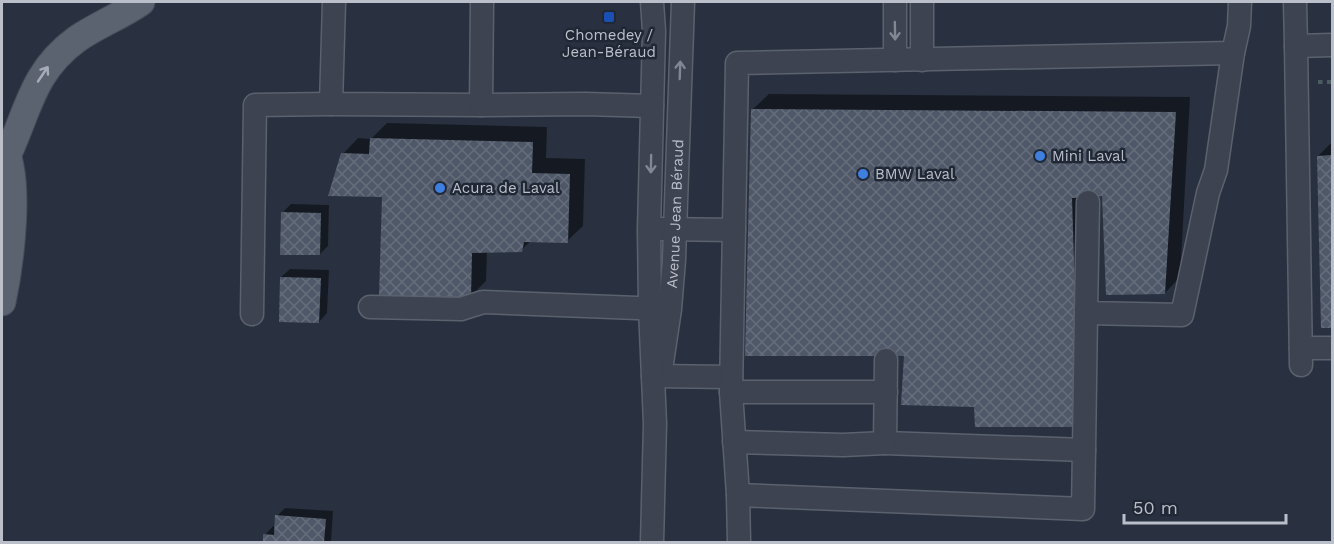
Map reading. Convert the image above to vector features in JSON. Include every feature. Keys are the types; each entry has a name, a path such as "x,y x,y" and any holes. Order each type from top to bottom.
{"main road":[{"path":"2,302 11,243 11,199 5,148 20,127 33,91 57,56 78,38 141,2"}],"street":[{"path":"331,104 334,2"},
{"path":"481,105 482,2"},
{"name":"Avenue Jean Béraud","path":"652,2 649,229 660,309"},
{"name":"Avenue Jean Béraud","path":"652,543 660,309 675,230 682,2"},
{"path":"895,2 895,60"},
{"path":"922,2 922,60"},
{"path":"1086,313 1182,315 1208,193 1216,170 1239,26 1240,2"},
{"path":"1295,2 1301,357 1332,348"},
{"path":"1296,46 1332,45"},
{"path":"739,543 731,385 737,63 1233,53"},
{"path":"252,314 255,105 585,104 652,106"},
{"path":"738,495 1083,509 1088,202"},
{"path":"649,229 734,230"},
{"path":"370,307 461,309 483,302 660,309"},
{"path":"885,443 886,360"},
{"path":"657,376 731,385 886,392"},
{"path":"734,442 843,445 885,443 1084,450"}],"building":[{"path":"751,109 1176,112 1165,294 1106,295 1102,196 1072,198 1076,323 1076,427 975,427 974,407 901,405 904,356 745,356"},
{"path":"370,138 533,142 532,173 570,174 568,243 524,242 522,252 472,253 471,298 379,296 382,197 328,196 341,153 369,154"},
{"path":"1332,155 1332,328 1321,328 1317,156"},
{"path":"281,212 321,213 320,255 280,255"},
{"path":"280,277 321,278 319,323 279,322"},
{"path":"275,515 326,519 324,542 263,542 263,534 274,535"}],"place":[{"name":"Chomedey / Jean-Béraud","path":"609,17"},
{"name":"Mini Laval","path":"1040,156"},
{"name":"BMW Laval","path":"863,174"},
{"name":"Acura de Laval","path":"440,188"}]}
